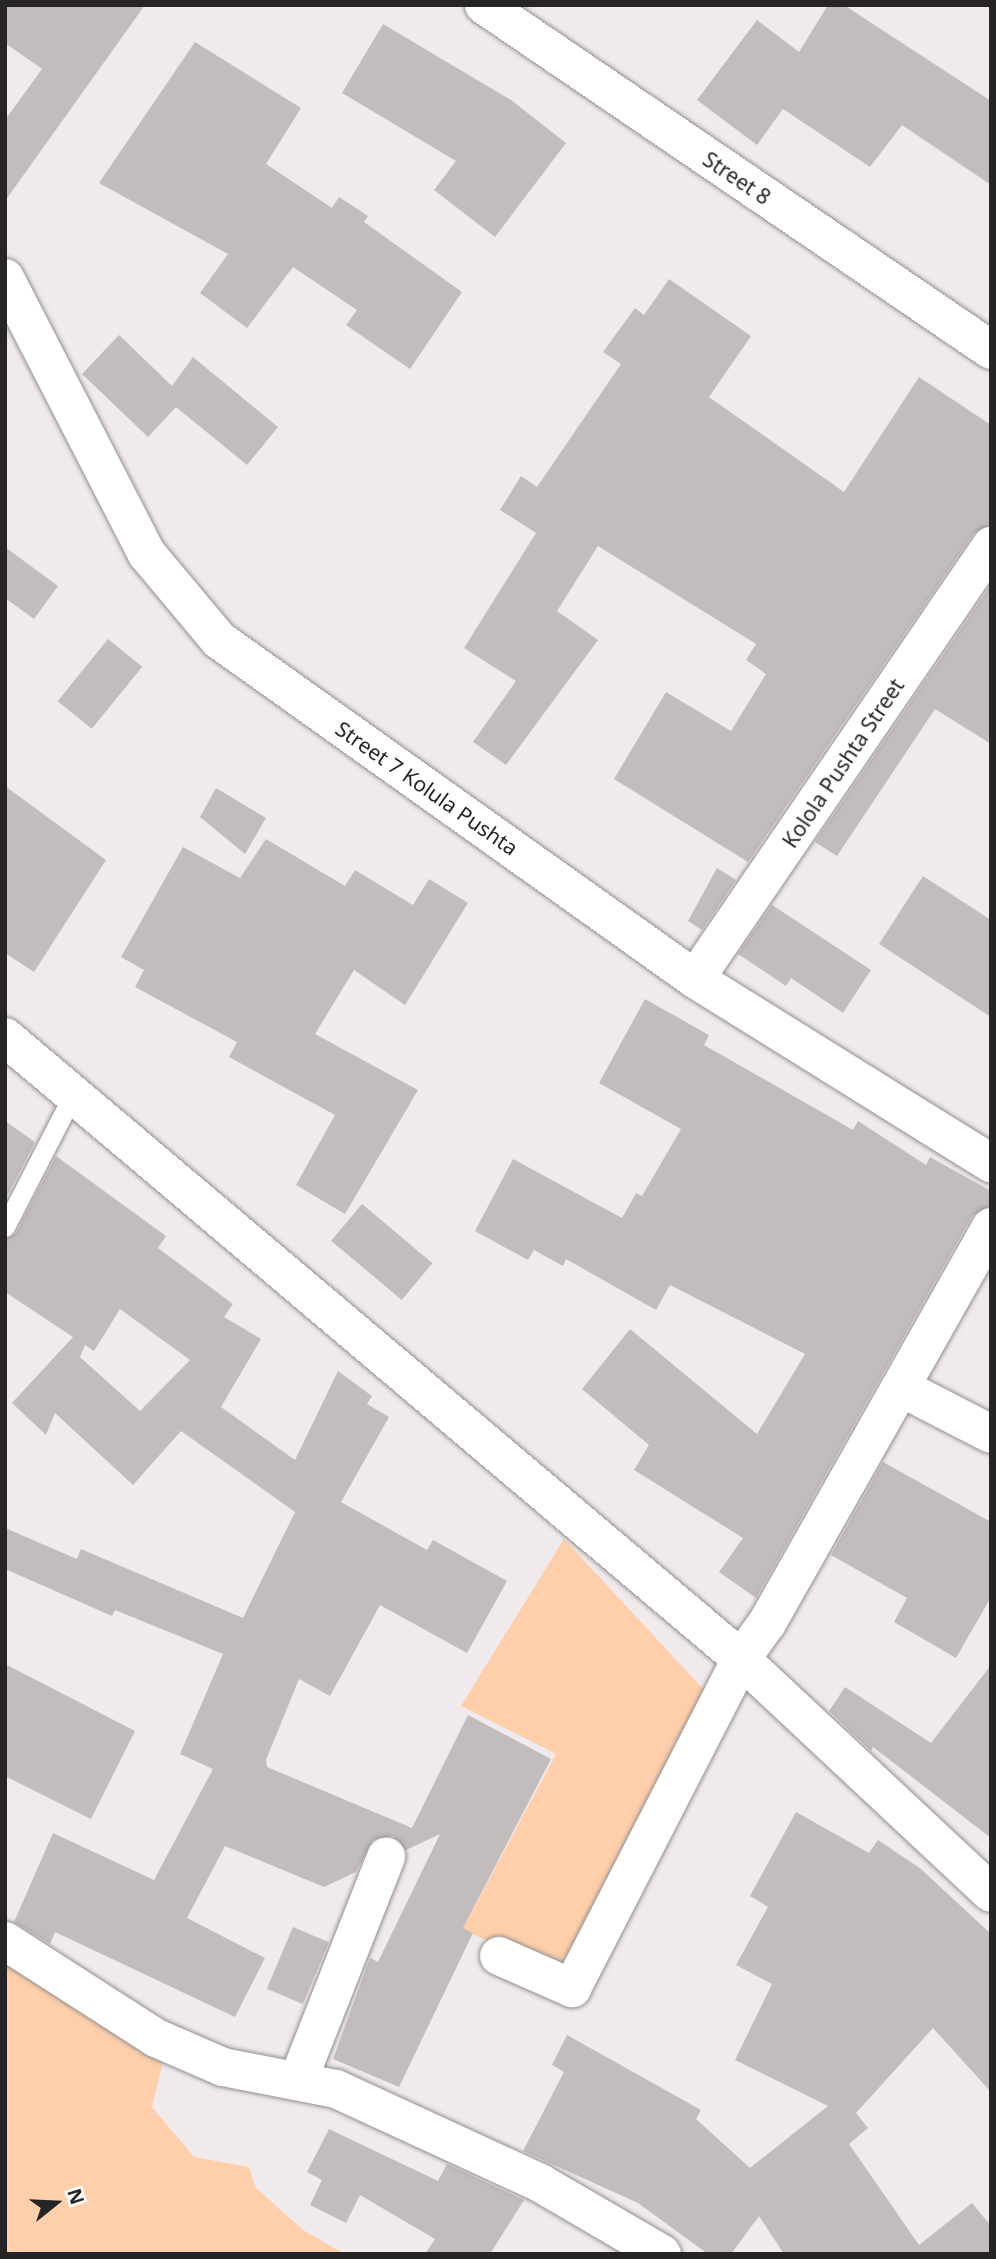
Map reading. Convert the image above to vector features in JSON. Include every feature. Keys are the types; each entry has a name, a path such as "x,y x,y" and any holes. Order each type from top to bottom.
{"street":[{"name":"Street 8","path":"484,5 991,350"},
{"name":"Street 7 Kolula Pushta","path":"5,278 146,554 219,640 695,979 991,1163"},
{"name":"Kolola Pushta Street","path":"695,979 991,546"},
{"path":"5,1037 741,1659 991,1893"},
{"path":"499,1956 572,1988 741,1659 767,1623 991,1227"},
{"path":"902,1388 991,1434"},
{"path":"299,2078 386,1857"},
{"path":"5,1941 156,2038 223,2067 299,2078 336,2089 540,2183 662,2254"}],"lane":[{"path":"5,1227 74,1093"}],"shaded area":[{"path":"564,1539 705,1691 564,1972 462,1930 556,1754 461,1706"},
{"path":"5,1959 155,2030 162,2066 152,2107 194,2157 249,2167 255,2187 303,2230 345,2254 5,2254"}],"building":[{"path":"5,5 145,5 5,201 5,120 42,69 5,43"},
{"path":"828,5 844,5 991,101 991,185 902,125 870,167 783,109 757,145 697,100 757,20 799,52"},
{"path":"383,24 511,100 566,143 495,237 434,190 456,161 342,93"},
{"path":"195,42 301,108 266,164 332,208 339,197 368,216 364,222 462,292 410,369 346,325 357,310 293,267 247,328 200,293 228,254 99,183"},
{"path":"669,279 751,336 709,397 844,492 919,377 991,425 991,524 973,534 748,862 614,779 666,692 731,731 766,674 746,660 756,644 598,546 557,611 598,640 506,765 473,742 516,681 464,648 536,533 500,510 521,476 537,487 621,364 603,352 635,308 644,315"},
{"path":"119,335 172,386 193,357 278,427 247,465 176,407 148,437 82,374"},
{"path":"5,547 58,586 34,619 5,598"},
{"path":"991,585 991,744 935,709 837,856 815,842"},
{"path":"108,639 142,667 92,729 58,701"},
{"path":"5,786 106,860 34,972 5,953"},
{"path":"216,788 266,818 245,854 200,817"},
{"path":"266,839 345,886 355,870 413,905 429,879 468,903 405,1005 354,970 315,1034 418,1090 345,1214 296,1185 335,1115 229,1057 237,1042 135,987 144,970 121,957 183,847 240,878"},
{"path":"717,868 736,880 702,930 688,921"},
{"path":"923,876 991,920 991,1017 879,944"},
{"path":"772,905 871,970 843,1013 791,978 786,986 738,954"},
{"path":"645,999 709,1035 704,1045 853,1130 858,1121 926,1165 930,1157 991,1191 991,1205 972,1216 756,1598 719,1572 743,1538 634,1470 649,1445 582,1389 630,1329 757,1434 805,1354 670,1285 656,1310 566,1259 563,1266 534,1250 528,1260 475,1231 513,1159 622,1218 636,1193 642,1196 681,1129 599,1083"},
{"path":"5,1121 35,1142 5,1200"},
{"path":"56,1156 166,1236 158,1248 233,1304 224,1317 261,1339 221,1407 295,1460 338,1371 372,1396 367,1404 389,1417 341,1502 427,1550 433,1540 507,1581 467,1653 380,1605 330,1696 299,1679 266,1760 267,1767 412,1828 468,1715 551,1759 463,1928 473,1933 399,2087 333,2059 370,1958 378,1962 440,1834 406,1850 393,1836 373,1840 356,1872 324,1887 225,1846 187,1918 265,1958 235,2017 55,1932 50,1944 14,1922 53,1833 154,1880 213,1769 180,1754 223,1654 115,1610 112,1616 5,1569 5,1528 77,1559 81,1549 243,1618 295,1512 181,1431 133,1485 55,1413 46,1435 12,1403 73,1337 5,1292 5,1239 16,1233","holes":["120,1309 190,1360 140,1411 80,1357 85,1345 94,1351"]},
{"path":"362,1204 432,1263 402,1300 331,1241"},
{"path":"883,1462 991,1522 991,1597 956,1658 894,1622 907,1598 831,1555"},
{"path":"5,1664 135,1731 91,1819 5,1776"},
{"path":"991,1665 991,1838 873,1747 871,1751 829,1711 845,1687 931,1743"},
{"path":"796,1812 869,1853 878,1840 921,1869 991,1934 991,2092 933,2028 856,2113 868,2128 849,2144 919,2245 972,2203 991,2226 991,2254 784,2254 759,2216 731,2254 708,2254 638,2203 523,2151 564,2072 552,2065 567,2035 701,2110 696,2119 750,2168 828,2106 735,2060 772,1984 736,1965 768,1907 750,1896"},
{"path":"293,1927 329,1942 303,2004 267,1989"},
{"path":"329,2129 438,2181 447,2164 524,2200 490,2254 425,2254 435,2239 360,2195 346,2223 310,2205 322,2180 307,2172"}]}
